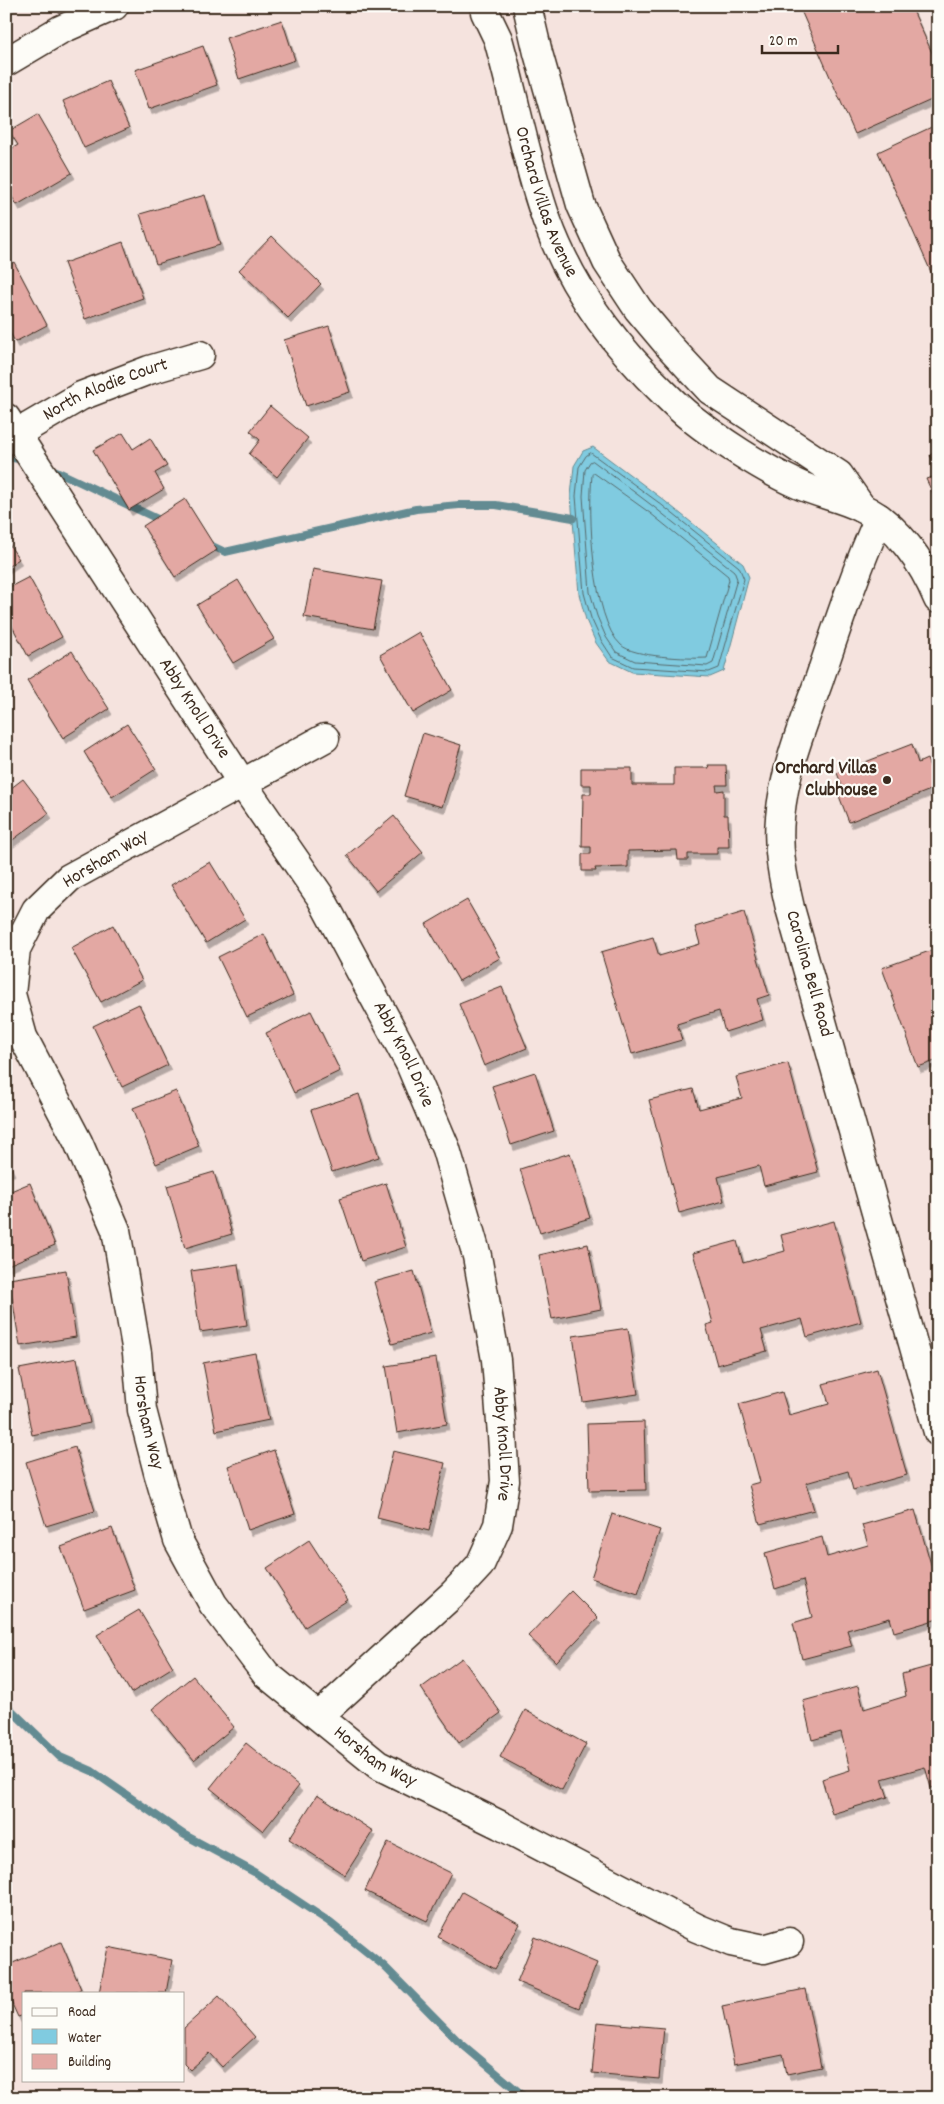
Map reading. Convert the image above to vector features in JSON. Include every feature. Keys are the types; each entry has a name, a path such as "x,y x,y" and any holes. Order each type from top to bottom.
{"street":[{"path":"6,62 60,30 114,6"},
{"path":"476,9 506,12 518,6"},
{"name":"Orchard Villas Avenue","path":"527,6 538,53 581,205 608,262 638,308 670,347 710,390 839,475 871,513 904,542 917,559 938,599"},
{"name":"Orchard Villas Avenue","path":"476,9 498,39 548,222 568,267 600,321 644,374 689,416 735,448 795,483 871,513"},
{"path":"644,374 670,347"},
{"name":"North Alodie Court","path":"10,430 81,396 149,370 200,355"},
{"name":"Abby Knoll Drive","path":"10,430 242,783 320,896 410,1064 446,1149 477,1256 496,1360 505,1481 498,1525 480,1565 453,1594 319,1716"},
{"name":"Carolina Bell Road","path":"871,513 860,561 784,786 779,845 781,871 790,908 938,1432"},
{"name":"Horsham Way","path":"325,738 69,878 36,910 16,949 11,994 23,1037 78,1142 116,1230 137,1353 142,1410 178,1540 213,1604 266,1674 378,1765 500,1825 698,1928 731,1942 764,1950 789,1942"}],"water":[{"path":"593,447 661,498 743,564 749,577 724,671 710,677 632,672 609,661 596,643 586,620 579,594 571,496 574,466 583,451"}],"building":[{"path":"799,6 911,6 938,66 938,97 855,134"},
{"path":"282,20 295,60 239,79 226,38"},
{"path":"203,46 217,85 149,109 135,70"},
{"path":"108,81 129,128 84,148 63,101"},
{"path":"38,114 72,173 17,205 6,187 6,152 18,145 9,131"},
{"path":"938,124 938,288 878,152"},
{"path":"205,195 220,245 156,264 140,214"},
{"path":"272,236 321,284 288,318 239,270"},
{"path":"123,242 143,298 85,319 64,263"},
{"path":"14,262 47,325 15,342 6,325 6,266"},
{"path":"329,326 350,392 306,406 284,340"},
{"path":"270,406 308,438 277,477 249,454 260,440 250,431"},
{"path":"123,433 133,449 150,438 167,466 155,473 164,489 129,510 93,450"},
{"path":"938,450 938,471 930,455"},
{"path":"938,475 938,497 935,498 926,479"},
{"path":"185,499 217,550 175,577 143,526"},
{"path":"6,540 19,559 6,568"},
{"path":"313,569 382,581 373,629 304,617"},
{"path":"29,577 62,637 28,656 6,615 6,589"},
{"path":"238,580 274,639 233,663 197,605"},
{"path":"419,632 452,690 413,713 380,655"},
{"path":"72,651 109,709 63,738 27,680"},
{"path":"127,724 156,769 112,797 84,752"},
{"path":"423,733 461,745 442,807 404,796"},
{"name":"Orchard Villas Clubhouse","path":"912,744 918,763 927,759 938,787 849,822 839,796 845,794 837,773"},
{"path":"708,765 726,765 727,785 716,785 717,791 724,790 724,815 728,815 729,847 717,847 717,854 688,854 688,860 678,860 677,850 628,851 628,867 595,868 596,871 582,871 582,854 591,854 591,847 582,847 583,794 591,794 591,785 581,785 581,768 632,768 632,785 674,785 674,768 709,768"},
{"path":"23,779 49,813 6,845 6,792"},
{"path":"394,816 423,852 376,891 347,855"},
{"path":"210,862 245,919 206,943 171,885"},
{"path":"467,900 500,958 459,981 426,924"},
{"path":"744,912 769,995 757,999 763,1020 725,1032 719,1011 677,1024 682,1040 632,1054 601,952 653,937 659,956 700,944 695,927"},
{"path":"113,925 142,980 101,1002 71,948"},
{"path":"264,934 293,995 247,1017 218,957"},
{"path":"938,948 938,1060 918,1067 882,968"},
{"path":"502,987 527,1048 484,1066 459,1004"},
{"path":"139,1004 168,1065 122,1087 93,1026"},
{"path":"311,1011 340,1071 294,1093 266,1033"},
{"path":"788,1063 818,1172 764,1186 759,1166 718,1177 724,1201 679,1213 649,1100 693,1089 699,1109 742,1098 736,1077"},
{"path":"535,1072 554,1131 511,1145 492,1086"},
{"path":"176,1091 199,1146 156,1164 133,1108"},
{"path":"359,1094 379,1157 332,1172 311,1110"},
{"path":"570,1153 590,1218 540,1233 520,1169"},
{"path":"6,1157 12,1170 6,1172"},
{"path":"214,1172 232,1234 185,1248 167,1186"},
{"path":"30,1183 55,1245 8,1265 6,1193"},
{"path":"386,1183 406,1247 361,1261 340,1198"},
{"path":"834,1221 861,1322 807,1337 802,1319 761,1330 767,1351 717,1365 706,1325 713,1323 693,1253 737,1241 743,1263 785,1251 781,1235"},
{"path":"588,1244 601,1309 552,1319 539,1255"},
{"path":"238,1264 247,1325 200,1332 191,1271"},
{"path":"66,1270 76,1337 20,1346 9,1279"},
{"path":"414,1271 431,1333 392,1344 374,1282"},
{"path":"628,1328 638,1394 583,1402 573,1336"},
{"path":"255,1353 269,1420 216,1431 203,1363"},
{"path":"77,1358 90,1423 32,1435 19,1369"},
{"path":"436,1358 447,1424 397,1433 386,1366"},
{"path":"877,1369 907,1475 853,1490 848,1471 806,1483 814,1510 760,1524 749,1485 760,1482 739,1404 782,1392 789,1415 829,1404 823,1384"},
{"path":"644,1422 646,1490 589,1491 587,1424"},
{"path":"75,1447 95,1511 46,1526 26,1462"},
{"path":"274,1450 295,1514 248,1530 228,1466"},
{"path":"393,1451 445,1463 429,1531 377,1518"},
{"path":"915,1510 938,1588 938,1619 894,1632 890,1618 847,1630 852,1646 802,1659 793,1623 812,1617 803,1580 775,1589 765,1553 822,1537 827,1557 868,1545 862,1525"},
{"path":"612,1514 660,1530 638,1594 591,1578"},
{"path":"112,1528 135,1590 84,1609 61,1547"},
{"path":"309,1540 348,1600 305,1627 267,1568"},
{"path":"571,1591 598,1618 556,1662 528,1636"},
{"path":"139,1610 173,1667 131,1693 97,1635"},
{"path":"462,1658 501,1713 459,1743 421,1688"},
{"path":"938,1664 938,1786 931,1788 925,1767 882,1779 888,1797 832,1814 822,1779 850,1770 841,1732 812,1740 803,1701 858,1686 864,1709 906,1696 902,1674"},
{"path":"193,1676 234,1727 194,1760 152,1709"},
{"path":"525,1710 586,1744 562,1790 500,1757"},
{"path":"246,1743 299,1786 263,1831 210,1788"},
{"path":"317,1795 373,1831 345,1875 289,1839"},
{"path":"388,1842 451,1873 427,1921 365,1891"},
{"path":"462,1892 520,1924 495,1969 438,1937"},
{"path":"535,1937 597,1963 579,2008 517,1982"},
{"path":"61,1942 81,1989 75,1992 22,1992 22,2016 18,2017 6,1991 6,1966"},
{"path":"108,1947 172,1960 166,1992 99,1992"},
{"path":"805,1989 821,2067 787,2074 783,2054 734,2064 722,2006"},
{"path":"219,1996 255,2037 222,2067 209,2053 190,2070 185,2065 185,2027"},
{"path":"597,2022 664,2028 659,2079 592,2073"}],"waterway":[{"path":"6,457 25,460"},
{"path":"48,467 164,522"},
{"path":"206,543 225,552 416,509 459,505 496,505 573,518"},
{"path":"6,1705 60,1757 92,1771 183,1834 254,1872 328,1921 384,1966 457,2040 526,2098"}],"place":[{"name":"Orchard Villas Clubhouse","path":"887,780"}]}
